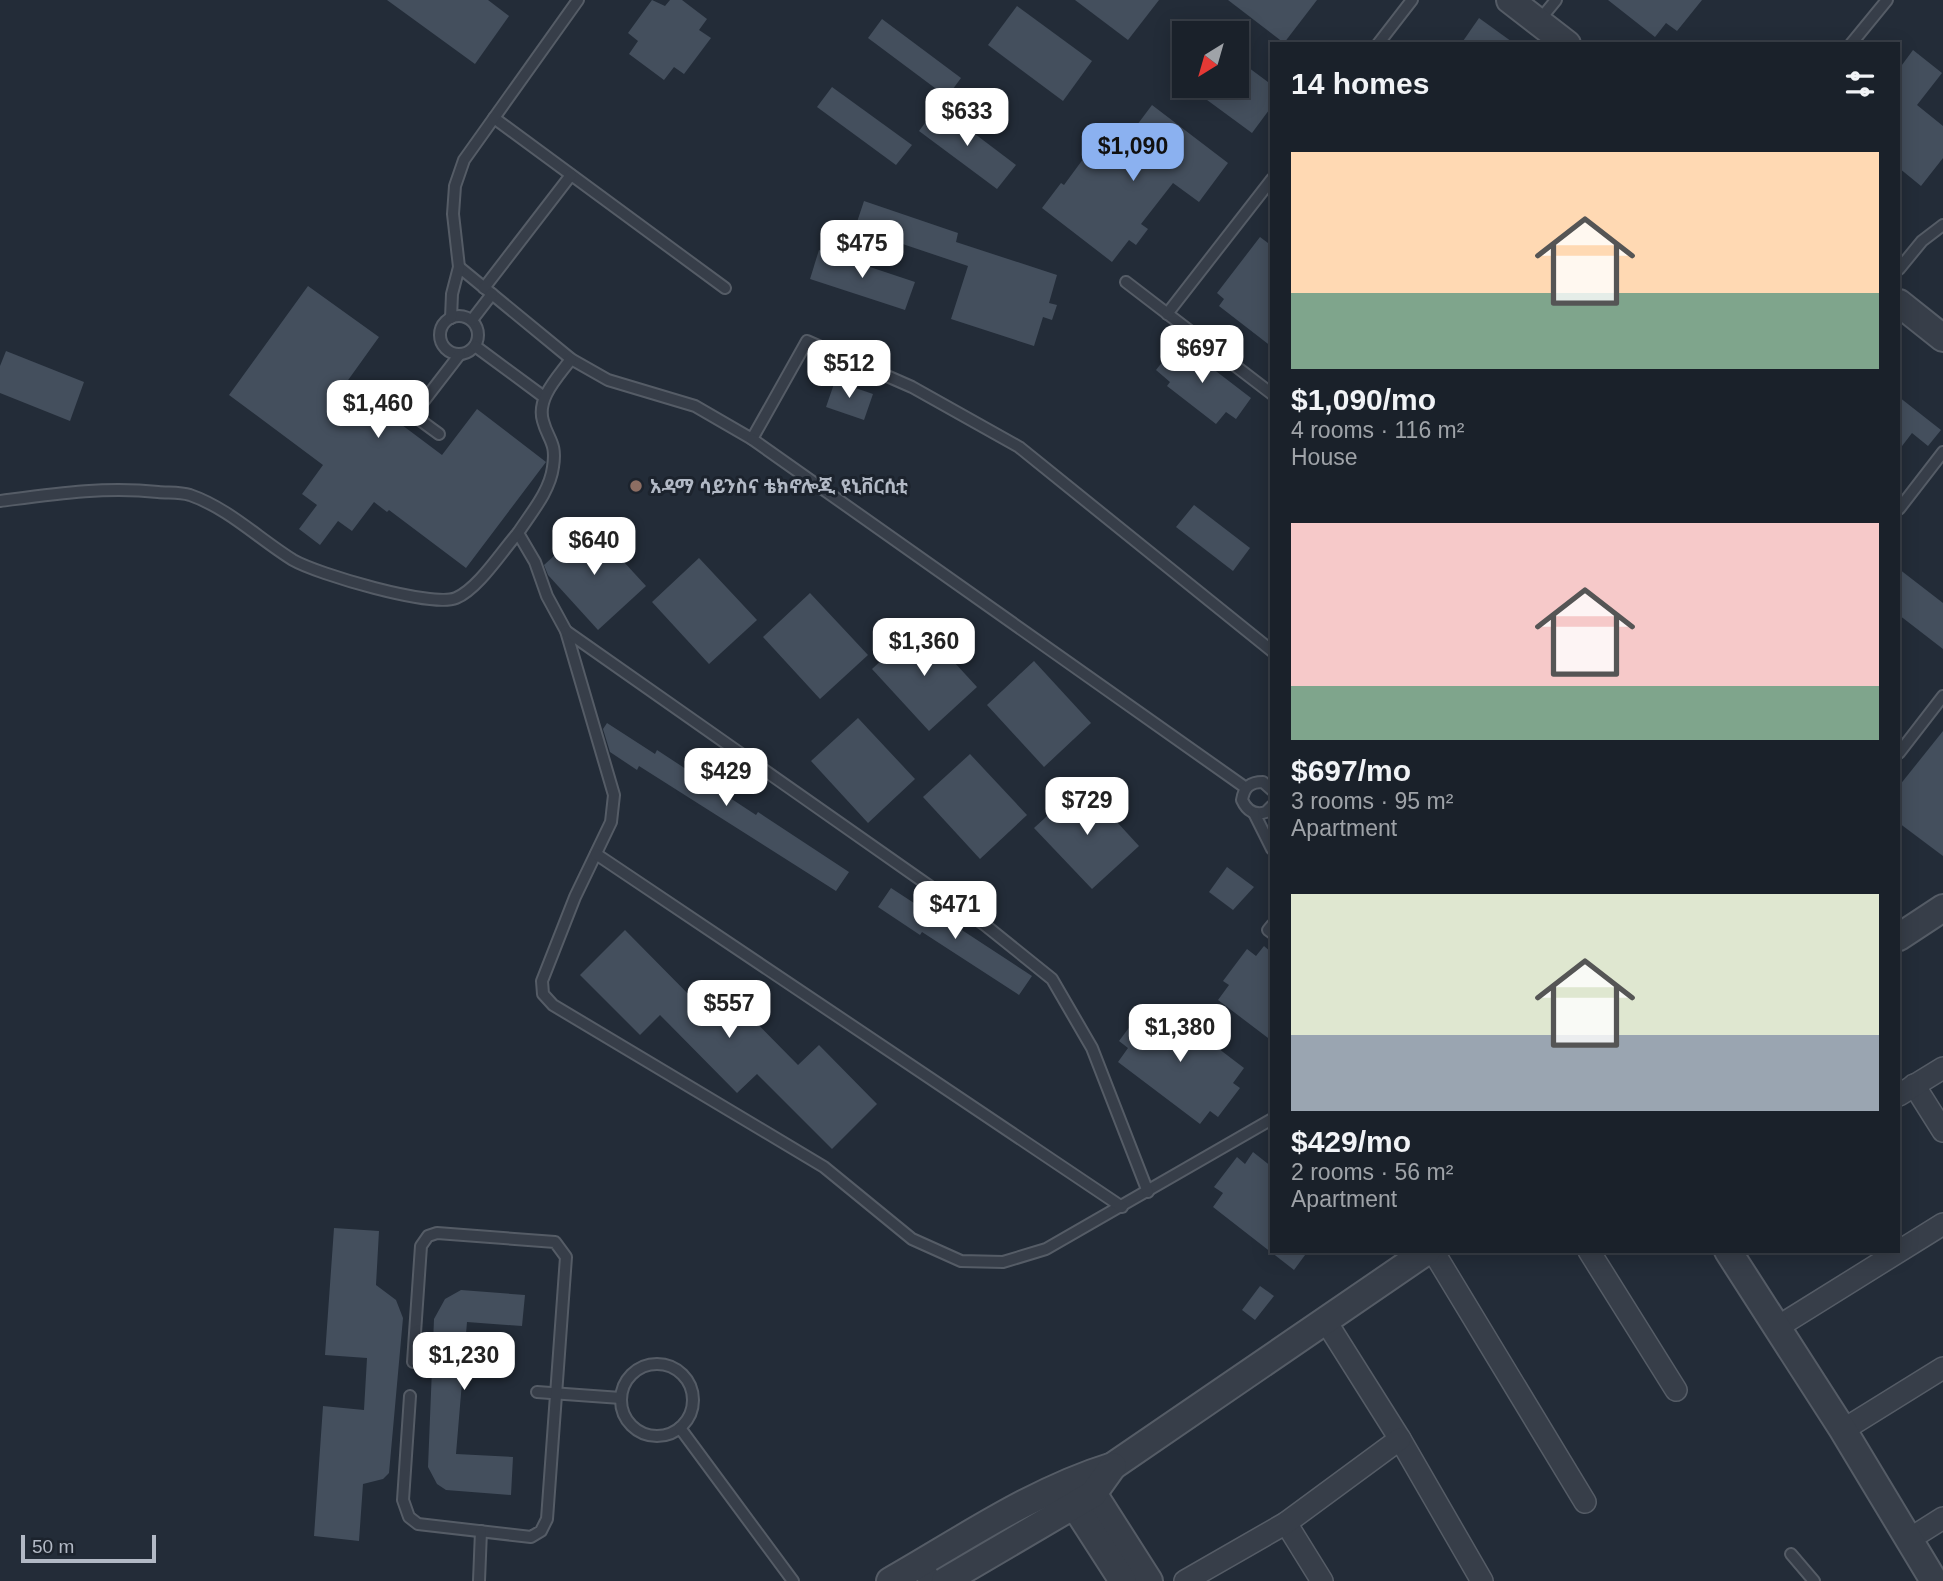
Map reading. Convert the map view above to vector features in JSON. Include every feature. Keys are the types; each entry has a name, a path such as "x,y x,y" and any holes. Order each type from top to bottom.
{"street":[{"path":"1510,0 1552,36"},
{"path":"1900,304 1943,338"},
{"path":"1900,936 1943,908"},
{"path":"1943,1068 1907,1090 1943,1131"},
{"path":"1900,1251 1943,1224"},
{"path":"945,1581 1424,1253"},
{"path":"1434,1253 1585,1502"},
{"path":"1590,1253 1676,1390"},
{"path":"1728,1253 1843,1430 1934,1581"},
{"path":"1776,1328 1896,1253"},
{"path":"1325,1320 1400,1439 1482,1581"},
{"path":"1843,1430 1943,1368"},
{"path":"1185,1581 1286,1523 1400,1439"},
{"path":"890,1581 926,1572 1001,1515 1077,1490"},
{"path":"1077,1490 1123,1581"},
{"path":"1077,1490 1149,1581"},
{"path":"1908,1540 1943,1518"},
{"path":"1286,1523 1322,1581"}],"lane":[{"path":"451,318 452,294 459,267 453,214 455,186 464,160 578,0"},
{"path":"1380,42 1412,0"},
{"path":"1552,36 1556,0"},
{"path":"1853,42 1887,0"},
{"path":"494,117 725,288"},
{"path":"472,320 488,291 571,175"},
{"path":"1167,314 1270,182"},
{"path":"1900,268 1922,241 1943,225"},
{"path":"459,267 571,359 608,380 695,406 752,439 1246,788"},
{"path":"1126,282 1270,392"},
{"path":"460,354 447,349 442,343 442,328 451,318 458,316 472,320"},
{"path":"439,434 413,415 460,354 475,346 478,334 472,320"},
{"path":"752,439 807,341 912,387 1019,447 1270,649"},
{"path":"475,346 544,397"},
{"path":"0,501 82,490 139,490 188,495 219,509 295,561 320,572 435,601 456,598 472,587 518,533 543,494 553,468 554,442 542,420 544,397 571,359"},
{"path":"1900,508 1943,452"},
{"path":"518,533 535,562 547,596 566,631 614,795 611,822 575,897 542,981 543,994 553,1005 824,1167 912,1239 961,1261 1003,1262 1046,1249 1270,1120"},
{"path":"566,631 985,925 1052,979 1092,1048 1148,1192"},
{"path":"1900,751 1943,696"},
{"path":"1270,785 1256,782 1246,788 1242,800 1254,813 1270,845"},
{"path":"1254,813 1266,812 1270,808"},
{"path":"596,854 1122,1207"},
{"path":"410,1396 403,1500 409,1517 418,1524 531,1537 541,1531 547,1519 565,1256 555,1242 437,1233 428,1237 421,1246 413,1362"},
{"path":"653,1364 673,1368 688,1382 692,1391 691,1411 680,1428 661,1436 641,1432 626,1418 621,1398 627,1379 634,1372 653,1364"},
{"path":"537,1392 621,1398"},
{"path":"680,1428 793,1581"},
{"path":"479,1581 481,1531"},
{"path":"1791,1554 1814,1581"}],"building":[{"path":"387,0 488,0 509,16 475,64"},
{"path":"652,0 665,6 670,0 682,0 707,19 699,30 711,38 684,74 674,67 664,80 629,54 638,41 628,33"},
{"path":"1075,0 1159,0 1128,40"},
{"path":"1228,0 1317,0 1283,42"},
{"path":"1608,0 1702,0 1677,31 1666,23 1655,37"},
{"path":"1017,6 1092,61 1063,101 988,45"},
{"path":"1479,18 1512,42 1462,42"},
{"path":"882,19 961,78 947,97 868,38"},
{"path":"1913,50 1942,73 1917,105 1943,126 1943,158 1921,186 1900,169 1900,68"},
{"path":"1250,69 1270,84 1270,109 1252,133 1204,98 1250,98"},
{"path":"832,87 912,145 896,165 817,107"},
{"path":"1152,105 1228,163 1199,202 1173,183 1141,224 1148,229 1136,245 1129,240 1112,262 1042,208 1061,183 1064,185 1089,151 1107,165"},
{"path":"938,106 1016,165 997,189 919,131"},
{"path":"864,201 958,233 956,242 1057,275 1049,303 1057,305 1052,320 1043,317 1034,346 951,319 968,266 855,228"},
{"path":"1260,237 1270,244 1270,345 1219,306 1224,299 1217,293"},
{"path":"819,250 915,282 905,310 810,279"},
{"path":"308,286 379,337 346,383 442,455 477,409 546,462 466,568 389,510 387,512 374,502 352,531 338,521 320,545 299,529 317,505 302,494 323,465 229,395"},
{"path":"1178,342 1251,398 1236,419 1226,412 1216,424 1167,386 1170,382 1156,370"},
{"path":"6,351 84,382 70,421 0,393 0,366"},
{"path":"835,381 873,394 864,420 826,407"},
{"path":"1900,398 1941,430 1928,446 1912,433 1900,449"},
{"path":"1194,505 1250,548 1233,571 1176,527"},
{"path":"589,524 646,586 598,630 548,575 544,565"},
{"path":"699,558 757,620 709,664 652,602"},
{"path":"1900,570 1943,603 1943,649 1900,616"},
{"path":"810,593 868,655 820,699 763,637"},
{"path":"920,625 977,687 929,731 872,669"},
{"path":"1034,661 1091,723 1044,767 987,705"},
{"path":"858,718 915,779 868,823 811,761"},
{"path":"607,723 655,754 657,750 756,815 758,812 849,872 836,891 639,766 637,770 610,752 603,729"},
{"path":"1943,731 1943,856 1900,824 1900,785"},
{"path":"970,754 1027,815 980,859 923,797"},
{"path":"1082,784 1139,846 1092,889 1034,828"},
{"path":"1227,867 1254,887 1233,910 1209,892"},
{"path":"891,888 940,920 942,917 1032,976 1019,995 878,907"},
{"path":"625,930 702,1008 722,988 798,1065 819,1045 877,1104 832,1149 757,1074 737,1093 660,1015 640,1035 580,975"},
{"path":"1264,946 1270,951 1270,1039 1218,1000 1229,985 1223,981 1247,949 1256,956"},
{"path":"1160,1004 1244,1068 1233,1083 1240,1088 1218,1117 1210,1111 1200,1124 1118,1062 1128,1048 1119,1041 1143,1009 1152,1016"},
{"path":"1253,1152 1270,1165 1270,1251 1213,1207 1223,1193 1214,1187 1237,1157 1245,1164"},
{"path":"334,1228 379,1231 376,1285 396,1300 403,1318 389,1473 383,1479 363,1484 359,1541 314,1536 323,1406 364,1410 367,1358 325,1355"},
{"path":"1272,1253 1307,1253 1294,1270"},
{"path":"1260,1286 1274,1296 1255,1320 1242,1310"},
{"path":"461,1290 525,1295 522,1326 467,1322 456,1454 513,1457 511,1495 446,1490 437,1484 428,1467 434,1319 445,1299"}],"place":[{"name":"አዳማ ሳይንስና ቴክኖሎጂ ዩኒቨርሲቲ","path":"636,486"}]}
